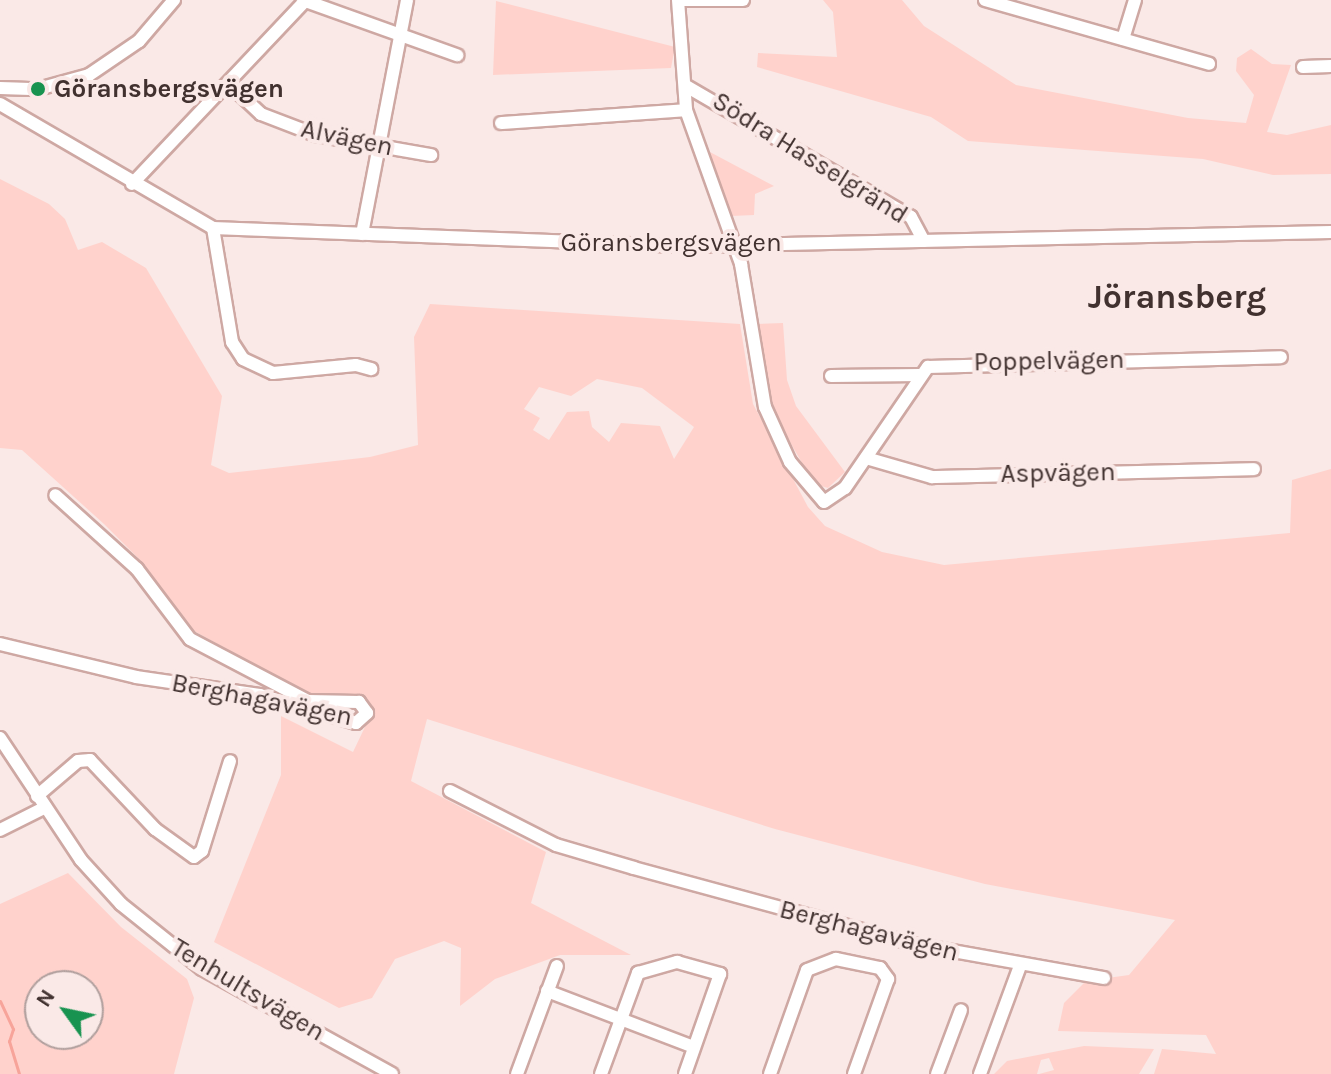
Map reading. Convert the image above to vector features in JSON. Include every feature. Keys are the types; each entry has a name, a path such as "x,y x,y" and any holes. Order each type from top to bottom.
{"street":[{"path":"0,88 38,89 89,75 139,41 174,0"},
{"path":"362,234 396,33 407,0"},
{"path":"743,0 680,0 686,110 733,244 765,407 790,462 817,497 831,502 866,458 920,375"},
{"path":"985,0 1209,64"},
{"path":"1123,39 1135,0"},
{"path":"132,184 304,1 457,55"},
{"path":"1303,67 1331,66"},
{"name":"Alvägen","path":"229,84 261,114 316,135 431,155"},
{"name":"Södra Hasselgränd","path":"686,86 911,217 924,241"},
{"name":"Göransbergsvägen","path":"0,104 132,184 213,228 733,244 1329,232"},
{"path":"501,123 686,110"},
{"path":"213,228 232,342 243,359 273,373 371,369"},
{"name":"Poppelvägen","path":"831,376 920,375 955,363 1281,357"},
{"name":"Aspvägen","path":"866,458 932,477 1254,469"},
{"name":"Berghagavägen","path":"0,644 136,677 260,695 356,723 367,713 359,702 308,701 190,639 137,569 55,495"},
{"name":"Tenhultsvägen","path":"0,738 97,879 176,950 392,1074"},
{"path":"37,796 78,761 90,760 155,829 194,857 202,851 230,761"},
{"name":"Berghagavägen","path":"450,791 556,845 913,944 1020,966 1104,978"},
{"path":"0,830 46,807"},
{"path":"770,1074 807,970 836,959 880,968 888,979 854,1074"},
{"path":"601,1074 642,969 677,962 720,974 685,1074"},
{"path":"517,1074 557,966"},
{"path":"980,1074 1020,966"},
{"path":"547,991 694,1047"},
{"path":"937,1074 961,1010"}],"shaded area":[{"path":"823,0 902,0 924,26 1016,85 1188,118 1246,123 1254,95 1236,71 1237,58 1251,49 1272,64 1291,65 1267,132 1287,135 1331,125 1331,174 1273,175 1203,159 968,141 931,117 757,67 758,53 837,57 833,12"},
{"path":"496,1 675,47 671,68 493,75"},
{"path":"708,151 774,186 755,194 754,215 731,216"},
{"path":"0,179 49,204 65,219 78,250 102,242 146,268 222,396 211,465 229,473 370,457 418,445 414,337 430,304 740,324 753,404 808,507 825,526 882,552 944,565 1290,533 1292,480 1331,469 1331,1074 1154,1074 1162,1049 1216,1054 1206,1035 1058,1031 1064,1003 1086,981 1129,975 1175,920 985,884 775,829 427,719 411,781 546,852 531,903 631,955 560,955 495,979 460,1006 461,948 444,941 395,959 372,998 339,1008 214,942 281,775 281,716 353,752 374,708 350,696 312,696 185,626 144,564 104,524 22,450 0,448","holes":["597,379 642,388 694,427 674,459 660,426 621,423 609,442 592,427 589,411 567,412 549,440 533,430 540,418 524,409 539,387 571,396"]},
{"path":"783,323 787,380 796,406 845,472 828,488 814,484 774,414 756,324"},
{"path":"68,873 121,927 187,979 194,998 174,1074 0,1074 0,904"},
{"path":"1084,1046 1154,1049 1139,1074 1039,1074 1054,1070 1049,1058 1041,1060 1037,1074 994,1074 1007,1061"}],"waterway":[{"path":"0,1001 13,1029 9,1041 19,1074"}],"place":[{"name":"Göransbergsvägen","path":"38,89"}],"district":[{"name":"Jöransberg","path":"1177,298"}]}
